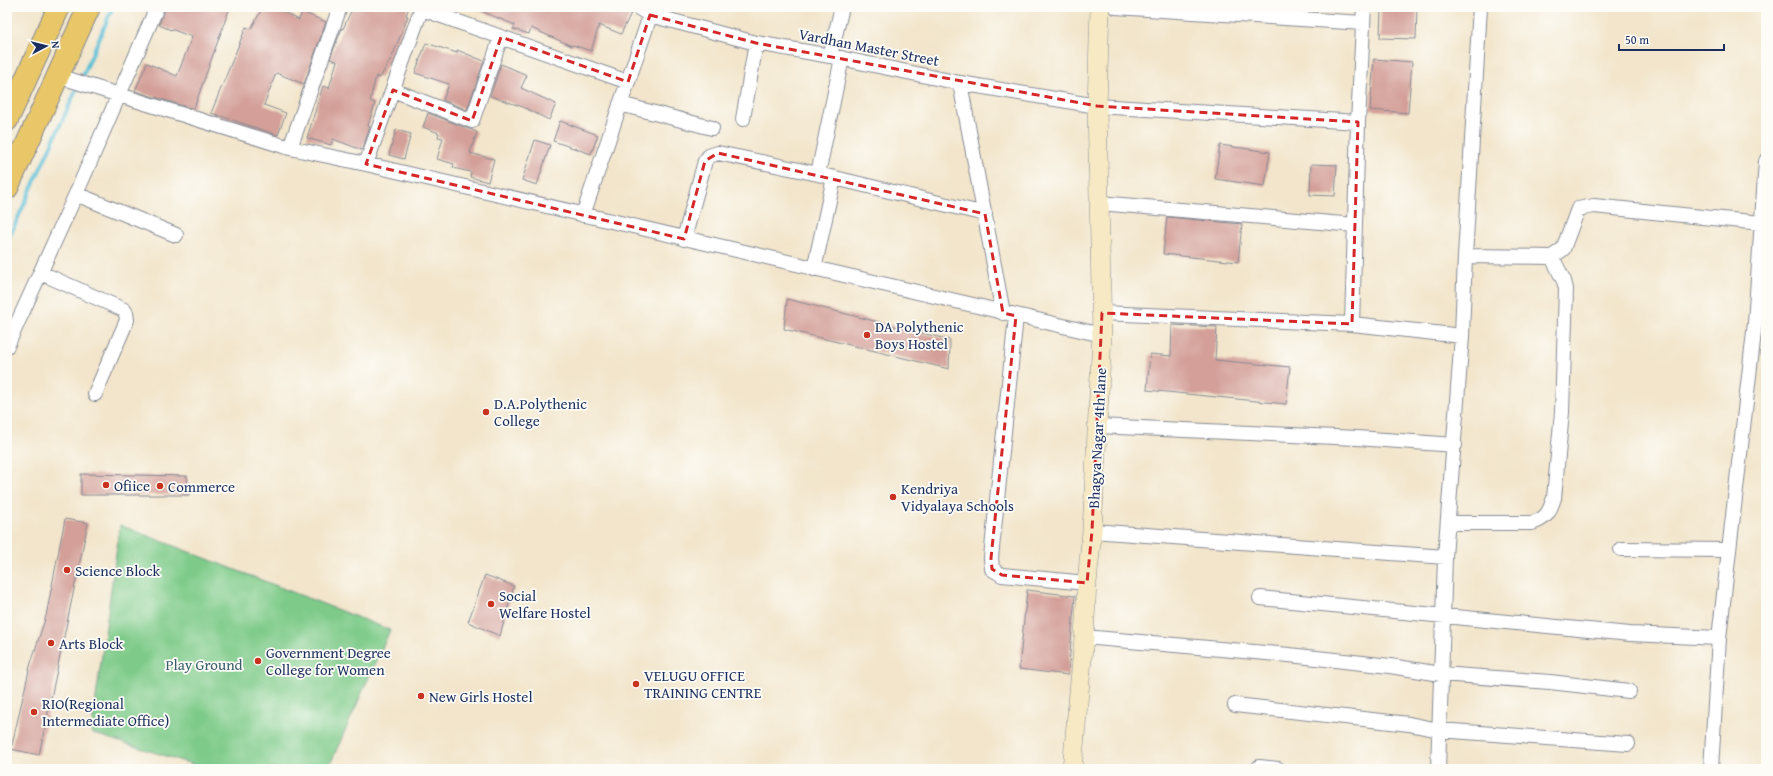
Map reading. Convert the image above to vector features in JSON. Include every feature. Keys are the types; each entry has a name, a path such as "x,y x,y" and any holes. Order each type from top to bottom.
{"main road":[{"path":"7,120 59,7"},
{"path":"7,188 89,7"},
{"name":"Bhagya Nagar 4th lane","path":"1072,769 1092,531 1102,335 1097,106 1100,7"}],"street":[{"path":"7,346 76,194 118,94 157,7"},
{"path":"290,148 340,7"},
{"name":"Vardhan Master Street","path":"637,7 756,43 836,57 960,83 1097,106 1358,122"},
{"path":"818,174 842,7"},
{"path":"1116,7 1363,23"},
{"path":"1352,324 1358,122 1364,7"},
{"path":"1438,769 1445,557 1449,523 1462,336 1465,256 1480,7"},
{"path":"366,164 422,8 628,82"},
{"path":"583,215 652,11"},
{"path":"393,90 472,121 501,37"},
{"path":"743,119 756,43"},
{"path":"58,76 290,148 366,164 1102,335"},
{"path":"960,83 984,214 1010,314 991,558 992,569 1002,575 1087,583"},
{"path":"620,104 712,128"},
{"path":"684,239 705,161 714,154 718,153 818,174 984,214"},
{"path":"1711,769 1719,638 1755,323 1766,162"},
{"path":"814,269 834,178"},
{"path":"76,194 176,235"},
{"path":"1099,203 1355,225"},
{"path":"1465,256 1552,257 1563,249 1578,209 1594,206 1761,223"},
{"path":"1449,523 1532,523 1543,519 1550,510 1554,498 1562,412 1566,289 1564,281 1552,257"},
{"path":"40,273 124,310 126,313 126,320 95,394"},
{"path":"1102,313 1352,324 1462,336"},
{"path":"1097,426 1455,444"},
{"path":"1092,531 1445,557"},
{"path":"1621,549 1729,550"},
{"path":"1260,598 1630,634 1719,638"},
{"path":"1084,637 1297,656 1390,666 1441,674 1550,682 1629,691"},
{"path":"1235,705 1408,724 1439,730 1628,744"},
{"path":"1259,767 1278,769"}],"highlighted area":[{"path":"650,15 756,43 1097,106 1358,122 1352,324 1102,313 1092,531 1087,583 1002,575 992,569 991,558 1016,316 1003,313 985,214 718,153 705,161 684,239 366,164 393,90 472,121 501,37 628,82"}],"green space":[{"name":"Play Ground","path":"120,525 390,630 328,769 208,769 91,733"}],"building":[{"path":"166,7 230,7 194,108 135,91 147,63 177,76 192,37 159,25"},
{"path":"263,7 275,7 299,20 302,12 326,22 304,84 276,73 264,105 286,113 278,135 211,113 246,27 251,29"},
{"path":"353,7 409,7 406,16 408,16 393,55 380,78 376,76 370,101 375,103 368,126 370,127 362,150 333,139 331,145 307,138 323,86 329,88 337,61 330,59 342,28 343,29"},
{"path":"471,7 618,7 631,13 621,34 599,25 591,51 573,45 572,46 531,28 529,34 513,29 515,25"},
{"path":"1381,7 1417,7 1416,39 1380,38"},
{"path":"426,43 457,53 457,50 484,61 467,110 443,100 449,84 415,73"},
{"path":"1374,59 1412,62 1408,113 1370,110"},
{"path":"501,64 527,75 521,88 556,104 549,120 523,107 490,96"},
{"path":"428,113 477,132 470,153 494,159 488,182 470,177 471,172 453,168 454,164 437,159 443,138 438,137 439,133 423,127"},
{"path":"560,121 598,135 591,154 553,141"},
{"path":"396,130 411,134 404,159 389,155"},
{"path":"535,140 550,145 537,185 522,180"},
{"path":"1220,145 1270,152 1265,186 1215,179"},
{"path":"1311,164 1337,165 1335,196 1310,195"},
{"path":"1167,217 1242,224 1238,262 1163,254"},
{"name":"DA Polythenic Boys Hostel","path":"787,299 950,340 949,369 784,329"},
{"path":"1172,325 1217,327 1215,360 1290,367 1286,404 1147,390 1150,354 1171,356"},
{"path":"81,474 187,476 189,495 81,495"},
{"path":"65,519 88,523 39,755 11,749 30,666 46,616"},
{"name":"Social Welfare Hostel","path":"485,575 514,586 500,636 468,622"},
{"path":"1027,590 1075,596 1068,675 1019,669"}],"waterway":[{"path":"81,80 113,7"},
{"path":"7,242 78,86"}],"place":[{"name":"DA Polythenic Boys Hostel","path":"867,335"},
{"name":"D.A.Polythenic College","path":"486,412"},
{"name":"Ofiice","path":"106,485"},
{"name":"Commerce","path":"160,486"},
{"name":"Kendriya Vidyalaya Schools","path":"893,497"},
{"name":"Science Block","path":"67,570"},
{"name":"Social Welfare Hostel","path":"491,604"},
{"name":"Arts Block","path":"51,643"},
{"name":"Government Degree College for Women","path":"258,661"},
{"name":"VELUGU OFFICE TRAINING CENTRE","path":"636,684"},
{"name":"New Girls Hostel","path":"421,696"},
{"name":"RIO(Regional Intermediate Office)","path":"34,712"}]}
